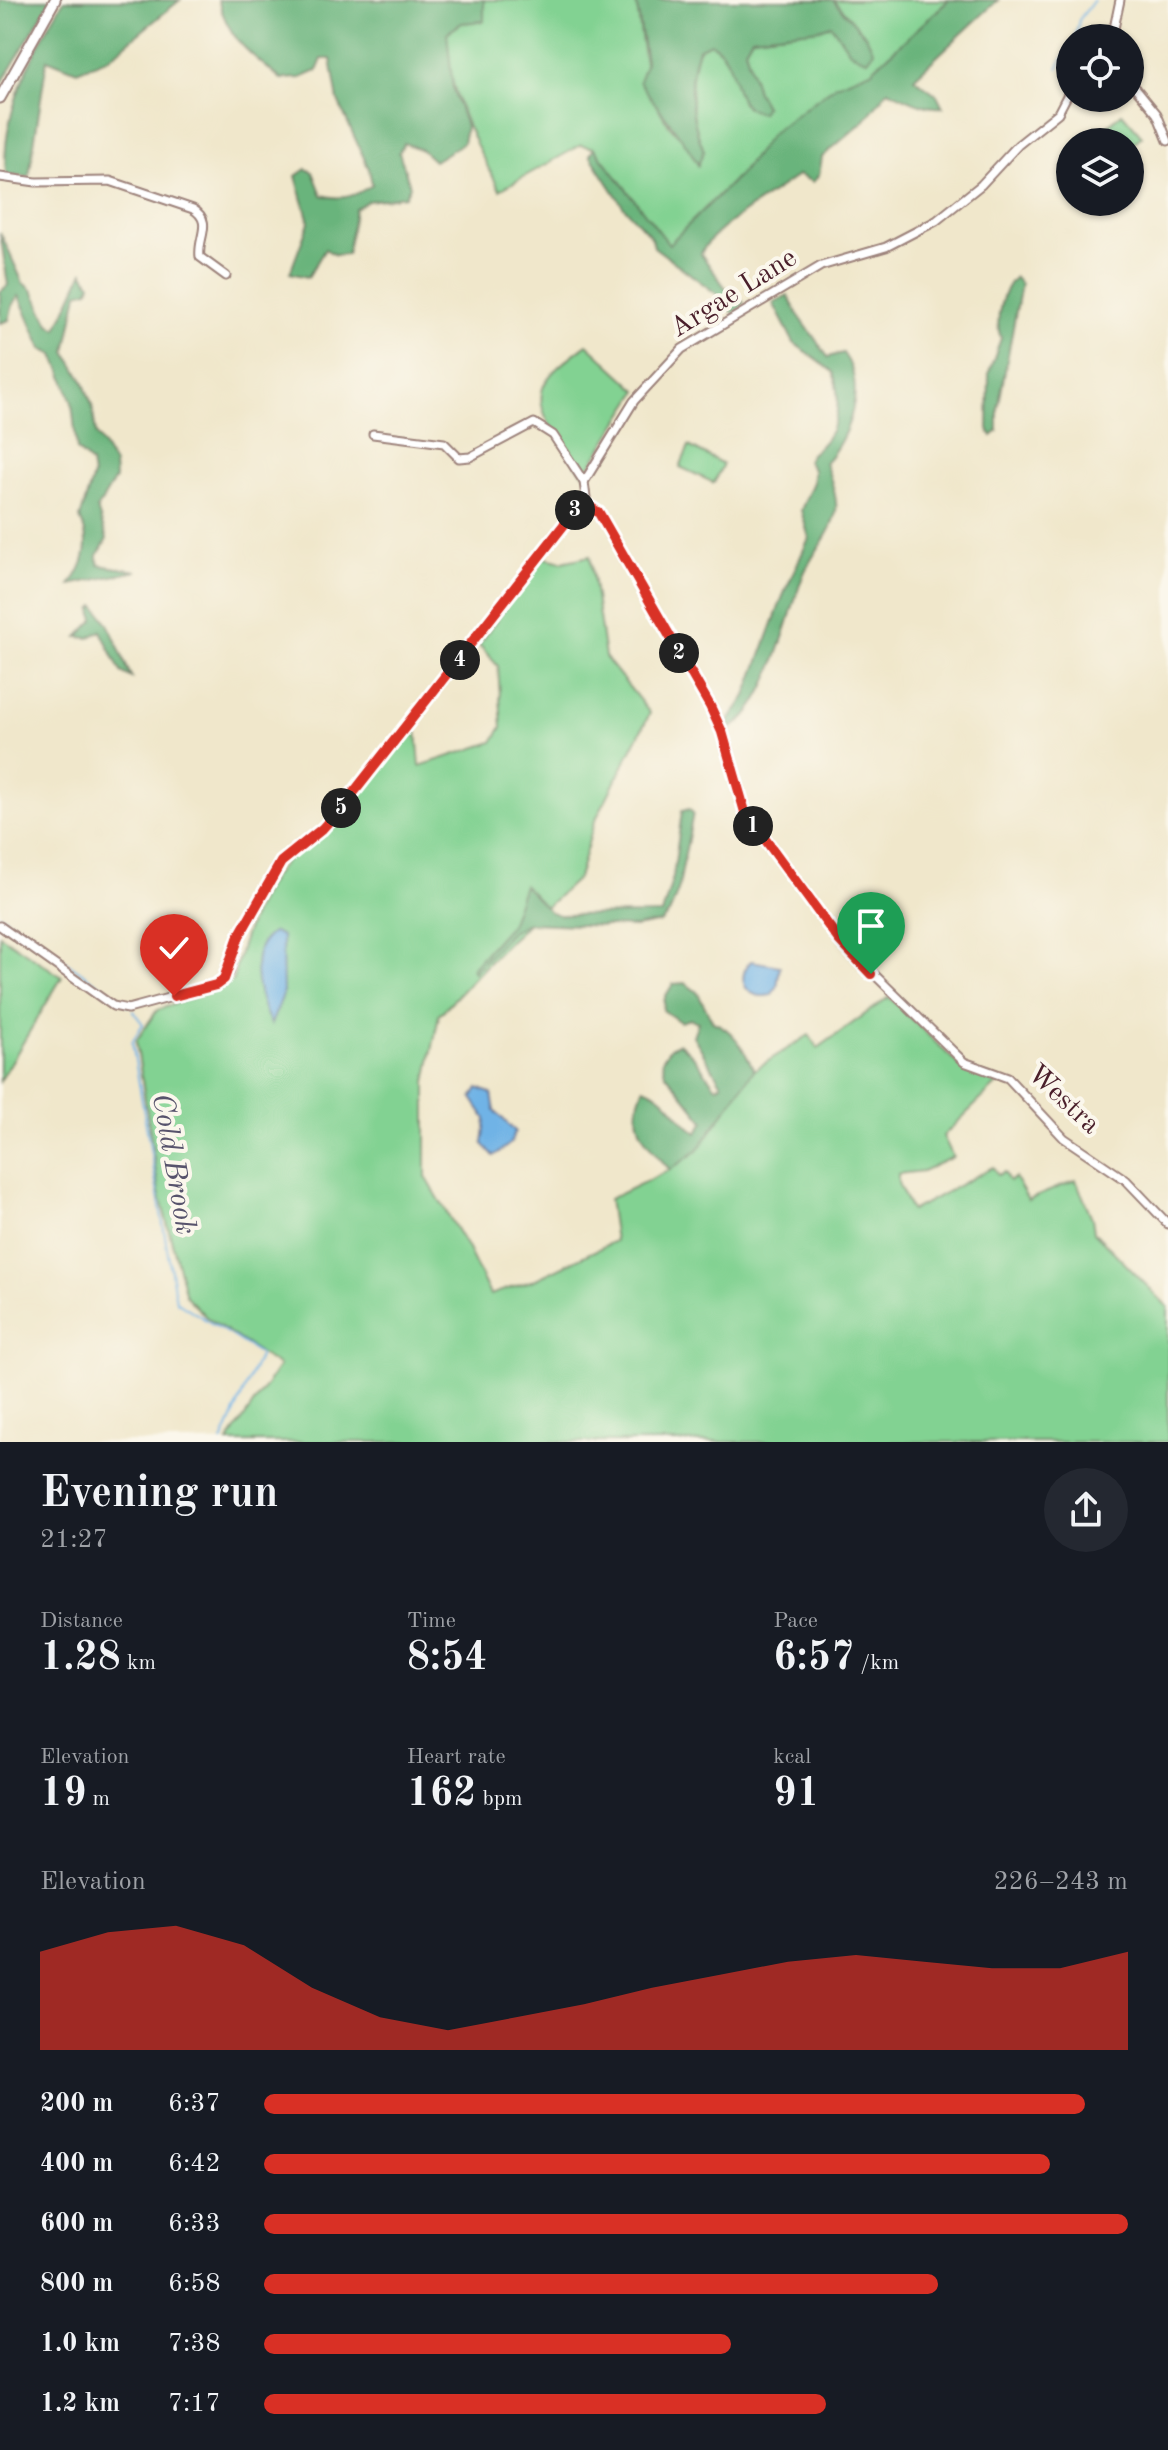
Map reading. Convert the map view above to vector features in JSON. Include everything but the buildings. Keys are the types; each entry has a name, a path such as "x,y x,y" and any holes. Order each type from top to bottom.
{"main road":[{"path":"0,98 55,0"}],"street":[{"path":"1115,24 1120,0"},
{"path":"1144,98 1157,114 1168,141"},
{"name":"Argae Lane","path":"584,482 634,401 682,349 821,266 886,247 936,221 981,185 1018,145 1059,112"},
{"path":"1,176 110,181 193,209 200,214 205,226 200,257 226,276"},
{"path":"0,926 113,1006 130,1008 216,985 224,979 239,936 281,862 322,829 347,801 574,512 587,505 584,482 553,435 534,423 470,457 459,458 444,443 373,434"},
{"name":"Westra","path":"587,505 599,513 710,706 722,732 745,812 839,940 964,1062 1008,1078 1064,1138 1126,1180 1168,1224"}],"green space":[{"path":"0,0 51,0 0,86"},
{"path":"64,0 180,0 109,58 77,71 47,59 29,177 6,175 8,129 14,106 31,61"},
{"path":"218,0 484,0 484,21 462,23 447,33 453,89 466,126 463,143 434,161 422,150 404,143 399,152 410,186 405,196 368,201 355,209 347,254 335,255 325,249 308,277 290,273 309,222 296,176 306,169 313,172 322,195 343,197 372,185 369,169 338,101 331,59 322,59 317,71 301,78 281,79 235,36"},
{"path":"484,0 636,0 646,66 658,108 684,140 704,151 696,126 691,88 698,49 710,43 718,48 732,69 742,103 765,106 757,92 745,49 752,37 819,29 832,24 850,52 865,35 833,0 949,0 871,71 773,133 741,173 669,245 594,148 581,145 500,190 463,114 448,54 447,33 462,23 484,20"},
{"path":"636,0 833,0 865,35 874,51 867,60 850,52 831,25 752,37 745,49 757,92 765,106 761,113 743,102 732,71 720,51 710,43 698,49 692,75 691,100 695,126 704,151 698,165 639,81 646,62"},
{"path":"949,0 998,0 914,78 937,95 943,107 922,105 888,90 865,120 822,157 819,175 813,182 798,175 729,223 707,244 701,254 725,287 744,303 734,314 718,295 654,247 652,238 623,206 590,155 594,148 669,244 741,173 772,133 836,85 871,71"},
{"path":"1122,113 1135,128 1105,128"},
{"path":"0,232 23,283 33,291 49,324 57,329 83,272 91,284 89,290 78,293 66,352 83,381 92,405 96,434 114,464 115,479 97,509 107,539 97,557 99,565 137,571 70,585 80,569 85,552 85,535 80,518 93,476 91,463 77,450 72,403 62,373 54,355 42,349 19,296 13,304 9,320 0,323 0,292 8,285"},
{"path":"1015,277 1021,284 998,409 998,431 992,436 988,429 989,373 1001,338 998,323 1000,306 1006,289"},
{"path":"788,295 828,357 843,353 854,380 855,395 848,425 825,463 836,500 834,520 803,576 767,682 744,718 731,728 729,721 746,696 783,596 809,538 801,510 813,482 813,470 807,461 826,439 837,411 833,372 794,343 773,303"},
{"path":"587,344 638,391 585,474 574,463 548,422 541,396 550,375"},
{"path":"689,446 723,464 714,483 680,467"},
{"path":"590,556 605,657 650,713 594,823 578,878 509,941 439,1015 426,1082 426,1177 467,1247 490,1295 534,1280 615,1241 609,1199 670,1170 754,1070 809,1035 818,1048 889,997 961,1067 1001,1080 943,1136 953,1157 923,1171 898,1174 898,1183 911,1211 993,1167 998,1175 1004,1172 1009,1181 1015,1178 1028,1200 1076,1180 1092,1218 1094,1232 1168,1307 1168,1442 228,1442 279,1366 206,1317 186,1296 159,1192 136,1041 157,1010 218,989 233,980 251,920 273,878 286,860 336,823 416,720 420,766 493,742 502,727 498,666 479,645 541,557 562,562"},
{"path":"95,606 112,631 132,678 121,672 101,631 89,638 78,637 94,620 92,609"},
{"path":"689,809 693,813 678,891 669,914 661,922 636,927 527,923 511,932 474,972 471,969 510,925 524,885 550,912 559,915 662,914 673,877 682,811"},
{"path":"0,935 62,977 0,1081"},
{"path":"685,983 697,992 713,1022 727,1030 738,1042 754,1070 697,1151 670,1170 646,1141 638,1123 639,1100 644,1087 666,1101 697,1133 704,1121 665,1073 662,1060 670,1048 679,1043 716,1087 722,1084 693,1036 698,1022 690,1019 680,1022 663,1010 665,997 673,984"}],"water":[{"path":"274,932 282,936 283,995 271,1024 258,989 256,962 265,939"},
{"path":"751,961 780,966 777,987 771,995 755,995 746,987 744,975"},
{"path":"478,1088 492,1094 495,1111 515,1131 511,1143 494,1156 483,1144 486,1119 472,1098"}],"waterway":[{"path":"1078,24 1094,0"},
{"name":"Cold Brook","path":"0,915 129,1006"},
{"name":"Cold Brook","path":"133,1011 143,1024 132,1042 176,1301 260,1354 222,1442"}],"route":[{"path":"174,996 216,985 224,979 229,973 239,936 281,862 322,829 347,801 574,512 587,505 599,513 710,706 722,732 735,789 745,812 839,940 871,974"}]}
